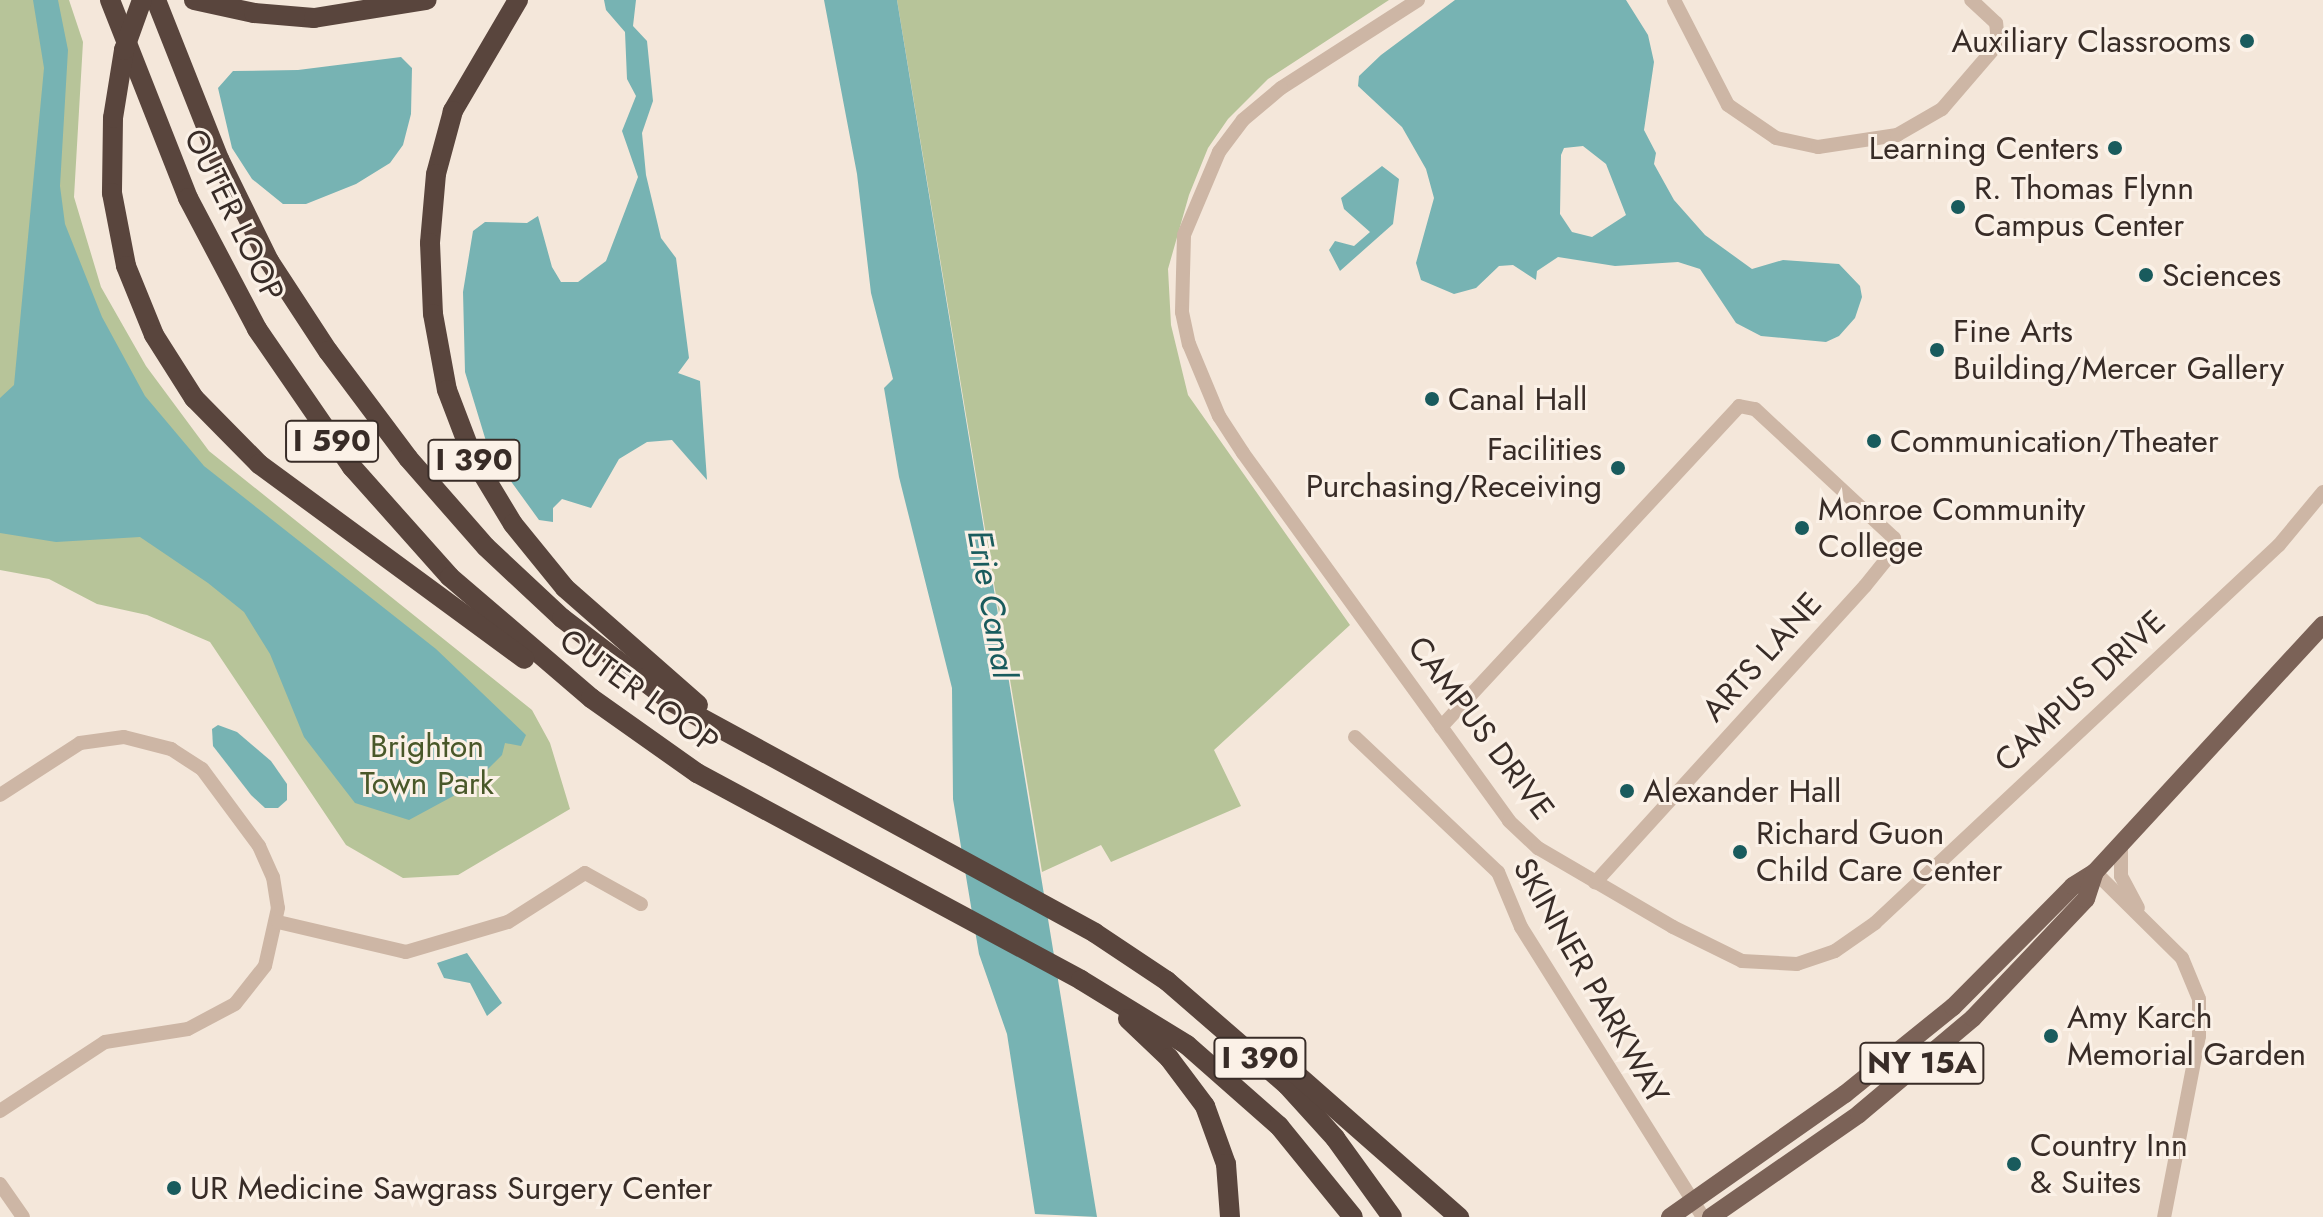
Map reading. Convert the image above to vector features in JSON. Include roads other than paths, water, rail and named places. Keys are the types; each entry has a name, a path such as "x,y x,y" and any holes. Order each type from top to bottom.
{"highway":[{"name":"OUTER LOOP","path":"110,0 174,164 221,265 277,361 341,452 418,543 505,628 601,706 697,773 1050,963 1104,997"},
{"path":"142,0 124,50 113,118 112,193 132,284 163,352 212,419 267,469 482,629 697,773"},
{"name":"OUTER LOOP","path":"156,0 219,159 269,261 328,351 408,458 486,547 562,618 670,701 1095,933 1174,986 1263,1060 1335,1138 1392,1217"},
{"path":"197,1 314,18 427,0"},
{"name":"I 390","path":"518,0 453,111 436,174 430,243 433,314 447,390 473,458 513,524 575,597 686,697 825,788"},
{"path":"1095,933 1229,1018 1459,1217"},
{"path":"1104,997 1160,1048 1201,1099 1224,1156 1230,1217"},
{"name":"I 390","path":"1104,997 1187,1045 1241,1089 1303,1152 1353,1217"}],"main road":[{"name":"NY 15A","path":"1670,1217 1698,1209 1904,1049 2073,886 2095,872 2323,625"},
{"name":"NY 15A","path":"1711,1217 1859,1114 1973,1018 2086,899 2095,872"}],"street":[{"name":"CAMPUS DRIVE","path":"1418,0 1281,88 1227,141 1198,191 1184,235 1182,312 1189,344 1219,416 1441,727 1509,821 1538,848 1595,883 1742,961 1797,964 1835,951 1875,923 2279,545 2323,492"},
{"path":"1674,0 1728,105 1762,131 1811,147 1858,144 1923,124 1994,50 1999,30 1971,0"},
{"name":"ARTS LANE","path":"1441,727 1729,411 1748,405 1755,409 1894,538 1894,550 1595,883"},
{"path":"0,795 80,743 124,737 171,749 202,769 259,846 273,877 278,922 258,979 220,1014 188,1029 105,1042 0,1111"},
{"name":"SKINNER PARKWAY","path":"1355,737 1498,872 1521,927 1698,1209"},
{"path":"2121,843 2123,880 2153,928"},
{"path":"2095,872 2187,964 2200,1015 2164,1217"},
{"path":"278,922 406,952 508,922 585,873 641,904"},
{"path":"0,1184 23,1217"}],"water":[{"name":"Brighton Town Park","path":"33,0 58,0 68,50 60,186 65,224 102,317 145,396 204,466 436,649 526,735 521,746 505,743 502,755 470,787 409,820 355,803 304,737 270,654 244,612 208,583 140,537 56,542 0,533 0,398 14,385 44,68"},
{"path":"604,0 636,0 633,26 647,41 653,101 642,133 646,175 661,238 676,258 689,358 678,373 700,381 707,480 672,440 647,442 619,459 591,508 562,499 553,508 553,522 539,520 489,451 465,372 463,292 473,231 485,222 527,223 538,216 552,267 561,282 578,282 606,261 638,177 622,131 636,96 627,79 625,32 606,10"},
{"name":"Erie Canal","path":"824,0 897,0 1097,1217 1035,1214 1007,1034 979,954 953,799 952,688 899,477 884,388 893,379 871,293 857,174"},
{"path":"1455,0 1626,0 1648,35 1654,62 1644,130 1656,153 1654,164 1674,200 1705,235 1752,269 1783,260 1839,264 1860,286 1862,297 1855,318 1839,336 1826,342 1761,336 1736,323 1700,269 1678,262 1615,266 1558,257 1537,271 1536,280 1513,265 1499,266 1476,288 1454,294 1421,280 1416,263 1434,198 1426,169 1402,127 1358,86 1359,76 1381,55","holes":["1583,146 1606,164 1626,215 1592,237 1572,232 1560,214 1561,155 1564,148"]},
{"path":"401,57 412,68 411,114 403,145 390,163 356,184 306,204 283,204 252,179 232,148 218,88 233,71 298,70"},
{"path":"1382,166 1399,179 1393,224 1340,271 1329,250 1335,241 1354,246 1370,232 1344,209 1341,198"},
{"path":"218,725 237,732 271,761 287,784 287,800 278,808 265,808 251,795 213,746 212,729"},
{"path":"467,953 502,1003 487,1016 470,983 444,978 437,963"}],"place":[{"name":"Auxiliary Classrooms","path":"2247,41"},
{"name":"Learning Centers","path":"2115,148"},
{"name":"R. Thomas Flynn Campus Center","path":"1958,207"},
{"name":"Sciences","path":"2146,275"},
{"name":"Fine Arts Building/Mercer Gallery","path":"1937,350"},
{"name":"Canal Hall","path":"1432,399"},
{"name":"Communication/Theater","path":"1874,441"},
{"name":"Facilities Purchasing/Receiving","path":"1618,468"},
{"name":"Monroe Community College","path":"1802,528"},
{"name":"Alexander Hall","path":"1627,791"},
{"name":"Richard Guon Child Care Center","path":"1740,852"},
{"name":"Amy Karch Memorial Garden","path":"2051,1036"},
{"name":"Country Inn & Suites","path":"2014,1164"},
{"name":"UR Medicine Sawgrass Surgery Center","path":"174,1188"}]}
